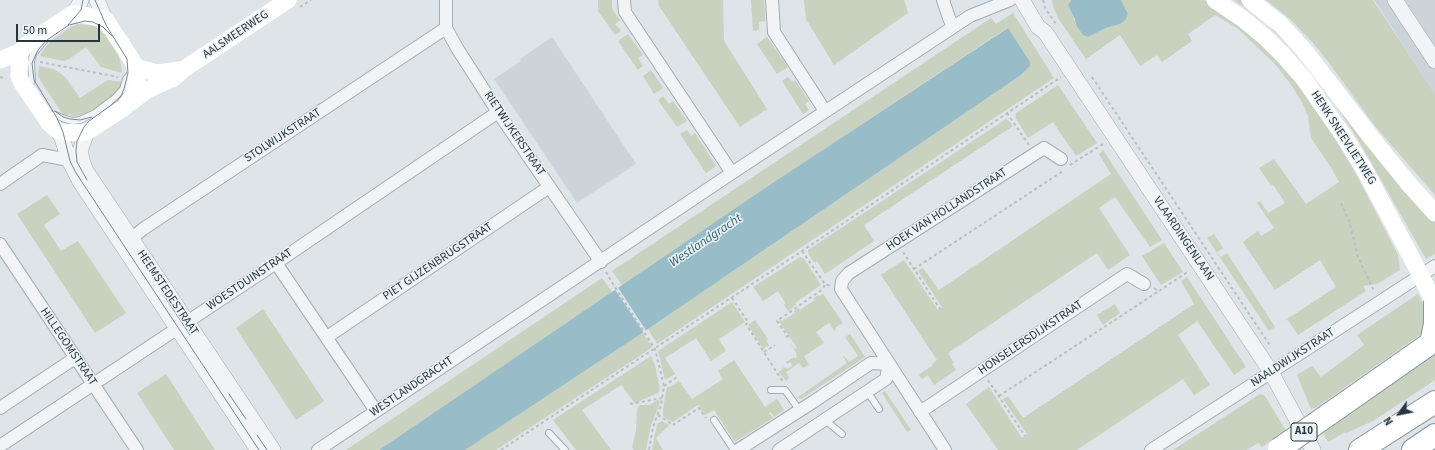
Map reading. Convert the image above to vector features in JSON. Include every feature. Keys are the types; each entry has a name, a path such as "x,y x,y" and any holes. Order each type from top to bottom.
{"highway":[{"name":"A10","path":"1279,450 1433,341 1435,304"},
{"path":"1360,450 1435,402"},
{"path":"1413,450 1435,435"}],"main road":[{"name":"AALSMEERWEG","path":"80,137 125,107 147,90 168,81 288,0"},
{"name":"HENK SNEEVLIETWEG","path":"1216,0 1243,19 1266,38 1284,56 1304,79 1338,126 1363,167 1435,304"},
{"name":"HENK SNEEVLIETWEG","path":"1250,0 1280,24 1304,50 1370,136 1408,183 1435,213"},
{"path":"80,137 57,130 48,123 27,91 9,75 25,58 26,45 77,7 78,14 105,19 132,60 131,73 136,81 135,88 133,95 125,107"},
{"path":"0,60 25,58"},
{"name":"AALSMEERWEG","path":"131,73 157,73 184,69"}],"street":[{"path":"97,0 105,19"},
{"name":"RIETWIJKERSTRAAT","path":"446,0 446,28 457,48 498,112 601,262"},
{"path":"624,0 625,12 732,173"},
{"path":"772,0 774,32 825,111"},
{"path":"943,0 953,27"},
{"name":"WESTLANDGRACHT","path":"318,450 953,27 970,16 1010,0"},
{"name":"VLAARDINGENLAAN","path":"1022,0 1038,27 1051,29"},
{"name":"VLAARDINGENLAAN","path":"1031,0 1032,6 1044,24 1051,29 1277,368 1313,450"},
{"path":"1395,0 1435,61"},
{"name":"STOLWIJKSTRAAT","path":"131,239 143,228 446,28"},
{"name":"WOESTDUINSTRAAT","path":"0,446 276,263 498,112"},
{"name":"HEEMSTEDESTRAAT","path":"57,130 62,138 68,160 76,176 131,239"},
{"name":"HEEMSTEDESTRAAT","path":"80,137 85,137 81,148 83,165 131,239 182,325 258,447"},
{"name":"HOEK VAN HOLLANDSTRAAT","path":"841,289 842,281 849,273 1044,148 1062,164"},
{"path":"0,184 42,155 68,160"},
{"name":"PIET GIJZENBRUGSTRAAT","path":"327,337 549,187"},
{"name":"HILLEGOMSTRAAT","path":"0,244 137,450"},
{"path":"276,263 376,411"},
{"name":"NAALDWIJKSTRAAT","path":"1151,450 1435,266"},
{"name":"HONSELERSDIJKSTRAAT","path":"920,412 1127,274 1144,284"},
{"path":"841,289 945,450"},
{"name":"HEEMSTEDESTRAAT","path":"182,325 273,450"},
{"path":"0,408 75,358"},
{"path":"738,450 800,411 871,363 889,364"},
{"path":"779,450 886,378 889,364"},
{"path":"813,402 825,420"}],"lane":[{"path":"25,58 32,80 27,91"},
{"path":"76,176 75,151 84,124 95,113 115,98 123,89 131,73"},
{"path":"42,113 55,115 65,120 73,121 80,120 95,113"},
{"path":"771,390 786,390 800,411"},
{"path":"868,391 879,409"},
{"path":"714,420 734,450"},
{"path":"825,420 842,434"},
{"path":"549,433 564,450"}],"path":[{"path":"1044,0 1051,29"},
{"path":"25,58 40,62 131,73"},
{"path":"0,77 9,75"},
{"path":"1090,75 1248,310 1277,368"},
{"path":"501,450 732,298 1060,77"},
{"path":"1007,113 1034,154"},
{"path":"914,269 1062,164 1070,166 1104,144"},
{"path":"1341,203 1349,220 1358,257 1374,291"},
{"path":"896,243 940,309"},
{"path":"802,251 825,284 841,289"},
{"path":"999,396 1189,271"},
{"path":"613,284 655,349 664,386 658,415 653,426 649,450"},
{"path":"786,337 788,336 777,321 823,289 825,284"},
{"path":"1144,284 1159,290"},
{"path":"732,298 748,322 746,324 783,380 786,390"},
{"path":"764,352 775,345"},
{"path":"982,370 1025,436"},
{"path":"664,386 677,377"},
{"path":"630,404 662,398"},
{"path":"658,415 673,425 699,408 704,416"}],"shaded area":[{"path":"1374,0 1435,0 1435,94 1378,6"},
{"path":"552,37 636,164 577,203 494,79 521,61 520,59"}],"green space":[{"path":"598,0 612,0 612,9 620,20 615,24 621,31 615,35 598,11"},
{"path":"658,0 723,0 724,41 767,109 740,127 659,6"},
{"path":"751,0 764,0 765,21 759,22 759,30 753,31"},
{"path":"804,0 904,0 908,13 834,65 806,19"},
{"path":"1052,0 1071,0 1069,1 1076,25 1088,37 1106,28 1120,24 1128,14 1121,0 1204,0 1218,7 1285,60 1326,123 1356,174 1398,255 1400,270 1377,284 1363,286 1366,291 1298,335 1287,319 1336,287 1320,260 1275,290 1243,242 1258,231 1261,236 1274,228 1257,203 1260,201 1268,213 1285,203 1274,186 1270,184 1259,168 1274,159 1306,204 1339,182 1311,138 1308,116 1303,104 1290,83 1275,64 1237,28 1215,15 1188,34 1192,41 1162,62 1157,55 1140,66 1120,35 1086,59 1058,18"},
{"path":"1234,0 1244,0 1278,28 1435,221 1435,254 1426,259 1360,143 1333,101 1306,64 1264,21"},
{"path":"1266,0 1373,0 1435,94 1435,195 1374,125 1314,44 1290,19"},
{"path":"1013,13 1054,78 657,344 648,329 1021,75 1030,66 1030,62 1007,28 768,186 622,285 612,271 991,18 996,24"},
{"path":"79,24 95,26 108,38 118,53 122,73 101,67 86,47 64,61 40,56 52,40 71,27"},
{"path":"628,34 643,55 638,58 643,66 638,70 618,41"},
{"path":"767,37 788,67 777,74 757,44"},
{"path":"39,66 53,69 60,73 66,78 80,98 108,80 122,82 116,94 92,112 74,116 70,114 64,116 38,76"},
{"path":"651,70 663,88 654,94 643,76"},
{"path":"788,77 792,82 795,80 809,101 805,104 809,110 803,114 782,81"},
{"path":"1058,85 1097,143 1076,156 1053,122 1028,138 1015,117 1016,113"},
{"path":"663,96 669,104 673,101 687,121 677,127 658,100"},
{"path":"1006,119 1013,126 864,225 874,241 825,274 817,261 814,263 808,253 808,250"},
{"path":"687,130 691,136 695,133 716,166 706,173 680,134"},
{"path":"1103,150 1162,240 1150,247 1115,197 1099,208 1130,255 1108,270 1097,253 948,353 956,370 934,385 928,375 922,379 919,375 933,365 932,364 937,360 881,275 904,260 938,310 942,307 918,271 923,268 939,290 1111,174 1099,154"},
{"path":"47,195 60,214 44,225 61,251 78,241 126,313 95,333 17,214"},
{"path":"1214,234 1223,248 1217,252 1221,257 1227,253 1275,327 1269,331 1207,238"},
{"path":"1164,243 1183,272 1161,285 1142,256"},
{"path":"800,257 804,259 821,285 795,303 796,305 788,311 778,291 763,301 753,287"},
{"path":"1187,277 1246,367 1234,375 1197,321 1178,335 1210,385 1194,395 1183,379 1077,450 998,450 966,404 989,387 1022,438 1027,434 1003,399 1008,396 1023,418 1194,304 1181,281"},
{"path":"602,278 612,292 379,450 346,450"},
{"path":"823,294 843,323 836,327 835,332 829,323 816,332 824,343 804,356 809,365 803,368 799,363 786,372 789,378 786,381 779,372 784,367 787,369 792,366 791,362 787,364 786,362 794,357 795,359 797,357 797,354 790,343 795,349 797,348 779,321 782,321 795,313 794,311 799,308 800,310 815,300 814,298 818,295"},
{"path":"1418,294 1427,311 1424,337 1420,335 1317,407 1311,409 1297,375 1312,366 1321,377 1364,345 1357,335"},
{"path":"732,302 745,322 719,339 726,351 711,361 696,338 665,358 675,374 665,380 658,351"},
{"path":"1115,304 1120,313 1103,325 1097,315"},
{"path":"263,309 324,401 296,420 236,328"},
{"path":"755,320 768,339 766,341 769,345 763,349 748,325"},
{"path":"642,332 652,347 647,351 496,450 465,450"},
{"path":"850,334 865,357 801,399 797,398 847,363 843,356 849,362 858,356 845,337"},
{"path":"1435,348 1435,380 1373,421 1346,433 1345,432 1328,442 1322,431"},
{"path":"651,356 655,365 660,389 658,393 635,403 621,385 582,410 611,450 576,450 553,420"},
{"path":"734,360 765,407 777,399 784,410 774,417 771,412 769,413 773,418 735,442 714,410 705,415 698,405 673,422 666,419 663,415 663,409 667,386 669,387 679,381 692,399 723,379 718,371"},
{"path":"166,374 215,450 174,450 137,393"},
{"path":"885,391 911,430 907,432 882,393"},
{"path":"1260,394 1265,396 1286,431 1262,447 1258,443 1247,450 1173,450"},
{"path":"657,400 660,401 659,406 651,425 646,450 634,450 632,447 636,431 637,409 640,405 650,405"},
{"path":"662,421 669,425 656,438 663,450 652,450 657,424"}],"water":[{"path":"1071,0 1121,0 1128,14 1125,20 1120,24 1106,28 1088,37 1083,35 1076,25 1075,19 1068,5"},
{"name":"Westlandgracht","path":"1008,28 1030,62 1030,66 1021,75 648,329 465,450 379,450 768,186"}],"pier":[{"path":"617,286 647,332 644,333 614,288"}],"tram line":[{"path":"68,25 81,10 83,0"},
{"path":"87,180 77,162 77,141 84,127 89,121 121,96 128,73 127,59 106,25 95,0"},
{"path":"112,36 103,27 93,22 85,21 69,25 47,40 38,50 32,63 34,80 57,118 63,132 70,161 76,173 259,450"},
{"path":"55,111 63,117 70,119 80,120 92,117"},
{"path":"163,294 190,335"},
{"path":"229,394 246,419"},
{"path":"257,435 267,450"}]}
